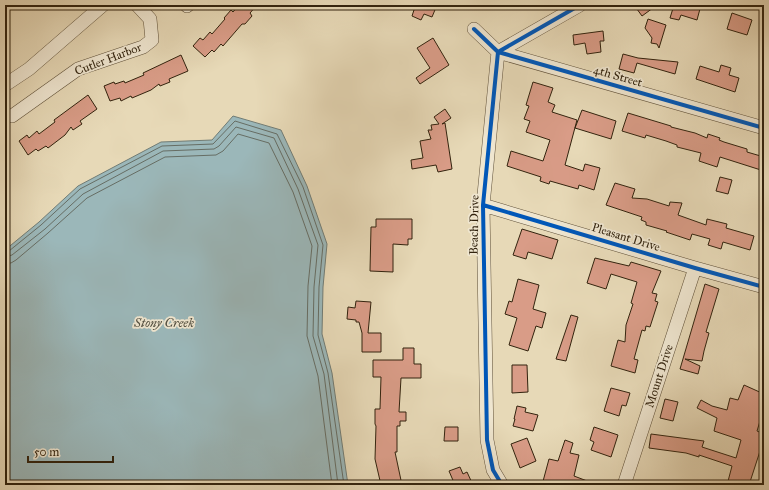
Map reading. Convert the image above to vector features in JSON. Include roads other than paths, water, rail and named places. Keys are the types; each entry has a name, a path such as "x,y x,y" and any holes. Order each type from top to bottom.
{"street":[{"path":"5,85 29,69 103,5"},
{"name":"Cutler Harbor","path":"12,116 78,69 143,47 152,40 150,19 137,5"},
{"path":"498,52 578,6"},
{"name":"4th Street","path":"474,29 498,52 764,128"},
{"name":"Beach Drive","path":"498,52 483,205 487,440 493,470 502,485"},
{"name":"Pleasant Drive","path":"483,205 764,287"},
{"name":"Mount Drive","path":"624,485 695,268"}],"water":[{"name":"Stony Creek","path":"233,116 281,130 307,186 327,244 323,287 322,334 332,373 348,485 5,485 5,250 39,222 78,186 161,142 212,140"}]}
